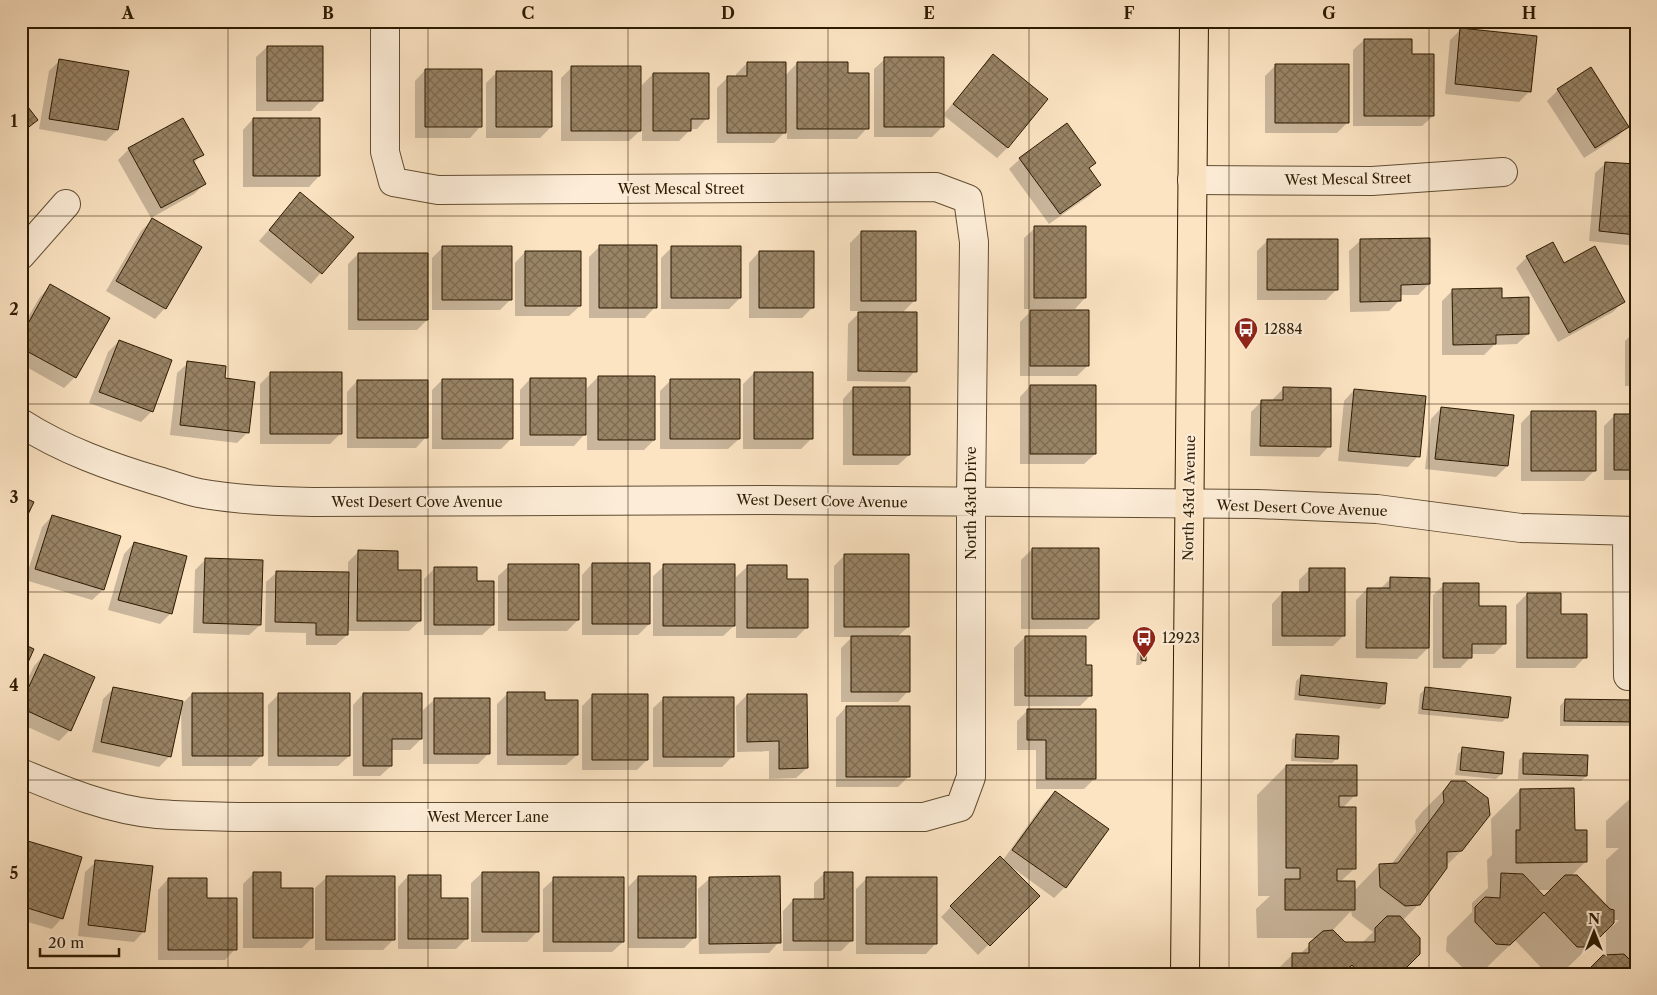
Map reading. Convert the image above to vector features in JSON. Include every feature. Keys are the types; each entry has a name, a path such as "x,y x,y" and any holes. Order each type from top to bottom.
{"main road":[{"name":"North 43rd Avenue","path":"1185,974 1194,21"}],"street":[{"name":"West Mescal Street","path":"385,21 385,152 393,182 438,190 936,187 968,199"},
{"name":"West Mescal Street","path":"1192,180 1372,181 1503,172"},
{"name":"North 43rd Drive","path":"960,807 971,777 971,502 974,242 968,199"},
{"path":"21,255 66,204"},
{"name":"West Desert Cove Avenue","path":"21,423 34,432 123,471 198,493 264,500 314,502 767,500 1257,504 1377,509 1522,528 1631,531"},
{"path":"1628,676 1631,531"},
{"name":"West Mercer Lane","path":"21,773 53,787 112,806 156,814 238,817 924,817 960,807"}],"building":[{"path":"1460,28 1537,36 1531,92 1455,84"},
{"path":"1364,39 1412,39 1412,54 1434,54 1434,116 1364,116"},
{"path":"267,46 323,46 323,101 267,101"},
{"path":"993,54 1048,99 1008,148 953,104"},
{"path":"884,57 944,57 944,127 884,127"},
{"path":"59,59 129,71 118,130 49,119"},
{"path":"747,62 786,62 786,133 727,133 727,76 747,76"},
{"path":"797,62 848,62 848,73 869,73 869,129 797,129"},
{"path":"1275,64 1349,64 1349,123 1275,123"},
{"path":"571,66 641,66 641,131 571,131"},
{"path":"1591,67 1629,127 1595,148 1557,89"},
{"path":"425,69 482,69 482,127 425,127"},
{"path":"496,71 552,71 552,127 496,127"},
{"path":"653,73 709,73 709,119 691,119 691,131 653,131"},
{"path":"21,98 38,120 21,133"},
{"path":"183,118 204,155 193,160 206,184 161,208 128,148"},
{"path":"253,118 320,118 320,176 253,176"},
{"path":"1067,123 1096,163 1089,168 1101,185 1060,214 1019,158"},
{"path":"1605,162 1636,164 1636,235 1599,231"},
{"path":"300,192 354,237 322,274 269,230"},
{"path":"152,218 202,247 166,309 116,281"},
{"path":"1034,226 1086,226 1086,298 1034,298"},
{"path":"861,231 916,231 916,301 861,301"},
{"path":"1430,238 1430,284 1401,285 1401,301 1360,302 1360,239"},
{"path":"1267,239 1338,239 1338,290 1267,290"},
{"path":"1553,242 1564,263 1595,246 1625,302 1569,333 1526,256"},
{"path":"599,245 657,245 657,308 599,308"},
{"path":"442,246 512,246 512,300 442,300"},
{"path":"671,246 741,246 741,298 671,298"},
{"path":"525,251 581,251 581,306 525,306"},
{"path":"759,251 814,251 814,308 759,308"},
{"path":"358,253 428,253 428,320 358,320"},
{"path":"50,284 110,318 76,378 21,348 21,336"},
{"path":"1502,288 1502,298 1529,297 1529,334 1496,335 1496,344 1453,345 1452,289"},
{"path":"1030,310 1089,310 1089,366 1030,366"},
{"path":"858,312 917,312 917,372 858,371"},
{"path":"119,340 172,360 153,412 99,392"},
{"path":"187,361 226,366 225,378 255,382 249,433 180,425"},
{"path":"270,372 342,372 342,434 270,434"},
{"path":"754,372 813,372 813,439 754,439"},
{"path":"598,376 655,376 655,440 598,440"},
{"path":"530,378 586,378 586,435 530,435"},
{"path":"442,379 513,379 513,439 442,439"},
{"path":"670,379 740,379 740,439 670,439"},
{"path":"357,380 428,380 428,438 357,438"},
{"path":"1030,385 1096,385 1096,454 1030,454"},
{"path":"853,387 910,387 910,455 853,455"},
{"path":"1283,387 1331,388 1331,447 1260,446 1261,400 1283,400"},
{"path":"1354,389 1426,396 1420,457 1348,451"},
{"path":"1441,407 1514,415 1508,466 1435,459"},
{"path":"1531,411 1596,411 1596,471 1531,471"},
{"path":"1614,414 1636,414 1636,470 1614,470"},
{"path":"21,496 34,502 21,529"},
{"path":"52,515 121,536 104,590 35,569"},
{"path":"134,542 187,556 172,614 118,600"},
{"path":"1032,548 1099,548 1099,619 1032,619"},
{"path":"358,550 398,551 398,570 421,570 421,621 357,621"},
{"path":"844,554 909,554 909,627 844,627"},
{"path":"205,558 263,560 261,625 203,623"},
{"path":"592,563 650,563 650,624 592,624"},
{"path":"508,564 579,564 579,620 508,620"},
{"path":"663,564 735,564 735,626 663,626"},
{"path":"747,565 787,565 787,579 808,579 808,628 747,628"},
{"path":"434,567 477,567 477,581 494,581 494,625 434,625"},
{"path":"1309,568 1345,568 1345,636 1282,636 1282,592 1309,592"},
{"path":"276,571 349,572 348,635 316,635 316,623 275,622"},
{"path":"1390,577 1430,578 1429,648 1366,648 1367,588 1390,588"},
{"path":"1443,583 1479,583 1479,606 1506,606 1506,644 1472,644 1472,658 1443,658"},
{"path":"1527,593 1561,593 1561,614 1587,614 1587,658 1527,658"},
{"path":"851,636 910,636 910,692 851,692"},
{"path":"1025,636 1086,636 1086,665 1092,665 1092,696 1025,696"},
{"path":"21,643 34,649 21,678"},
{"path":"1141,647 1146,647 1146,661 1141,660"},
{"path":"44,654 95,677 71,731 21,708 21,704"},
{"path":"1301,675 1387,683 1385,704 1299,695"},
{"path":"113,687 183,701 171,757 101,742"},
{"path":"1425,687 1511,697 1508,718 1422,709"},
{"path":"507,692 545,692 545,700 578,700 578,755 507,755"},
{"path":"192,693 263,693 263,756 192,756"},
{"path":"278,693 350,693 350,756 278,756"},
{"path":"363,693 422,693 422,739 392,739 392,766 363,766"},
{"path":"592,694 648,694 648,760 592,760"},
{"path":"747,694 807,694 808,768 779,769 779,741 747,742"},
{"path":"663,697 734,697 734,757 663,757"},
{"path":"434,698 490,698 490,754 434,754"},
{"path":"1565,699 1636,700 1636,722 1564,721"},
{"path":"846,706 910,706 910,777 846,777"},
{"path":"1027,709 1096,709 1096,779 1046,779 1046,740 1027,740"},
{"path":"1296,734 1339,736 1338,759 1295,757"},
{"path":"1462,747 1504,752 1502,774 1460,770"},
{"path":"1523,753 1588,755 1587,776 1523,774"},
{"path":"1286,765 1357,765 1357,796 1339,796 1339,807 1356,807 1356,869 1337,869 1337,881 1355,881 1355,910 1285,910 1285,879 1300,879 1300,868 1286,868"},
{"path":"1451,781 1465,781 1488,798 1490,815 1462,851 1447,852 1447,868 1420,905 1405,906 1380,887 1379,864 1398,863 1444,802 1443,792"},
{"path":"1574,788 1575,830 1587,830 1587,862 1516,863 1516,830 1520,830 1520,789"},
{"path":"1055,791 1109,829 1066,888 1012,850"},
{"path":"1634,830 1636,830 1636,892 1634,892"},
{"path":"21,839 82,857 63,919 21,906"},
{"path":"1000,856 1040,896 990,946 950,906"},
{"path":"95,860 153,866 145,932 88,925"},
{"path":"253,872 281,872 281,888 313,888 313,938 253,938"},
{"path":"482,872 539,872 539,932 482,932"},
{"path":"824,872 853,872 853,941 793,941 793,899 824,899"},
{"path":"1501,873 1523,874 1544,896 1565,875 1577,875 1610,909 1614,910 1614,923 1590,947 1577,947 1544,912 1510,945 1496,944 1475,922 1475,907 1485,897 1500,898"},
{"path":"408,875 441,875 441,898 468,898 468,939 408,939"},
{"path":"326,876 395,876 395,940 326,940"},
{"path":"638,876 696,876 696,938 638,938"},
{"path":"780,876 781,943 709,944 709,877"},
{"path":"553,877 624,877 624,942 553,942"},
{"path":"866,877 937,877 937,944 866,944"},
{"path":"168,878 207,878 207,898 237,898 237,950 168,950"},
{"path":"1387,916 1400,916 1420,938 1420,954 1400,974 1360,974 1352,965 1342,974 1292,974 1292,953 1309,953 1309,943 1323,931 1333,930 1345,942 1375,942 1375,928"},
{"path":"1624,954 1636,966 1636,974 1584,974 1603,955"}],"place":[{"name":"12884","path":"1246,350"},
{"name":"12923","path":"1144,659"}]}
